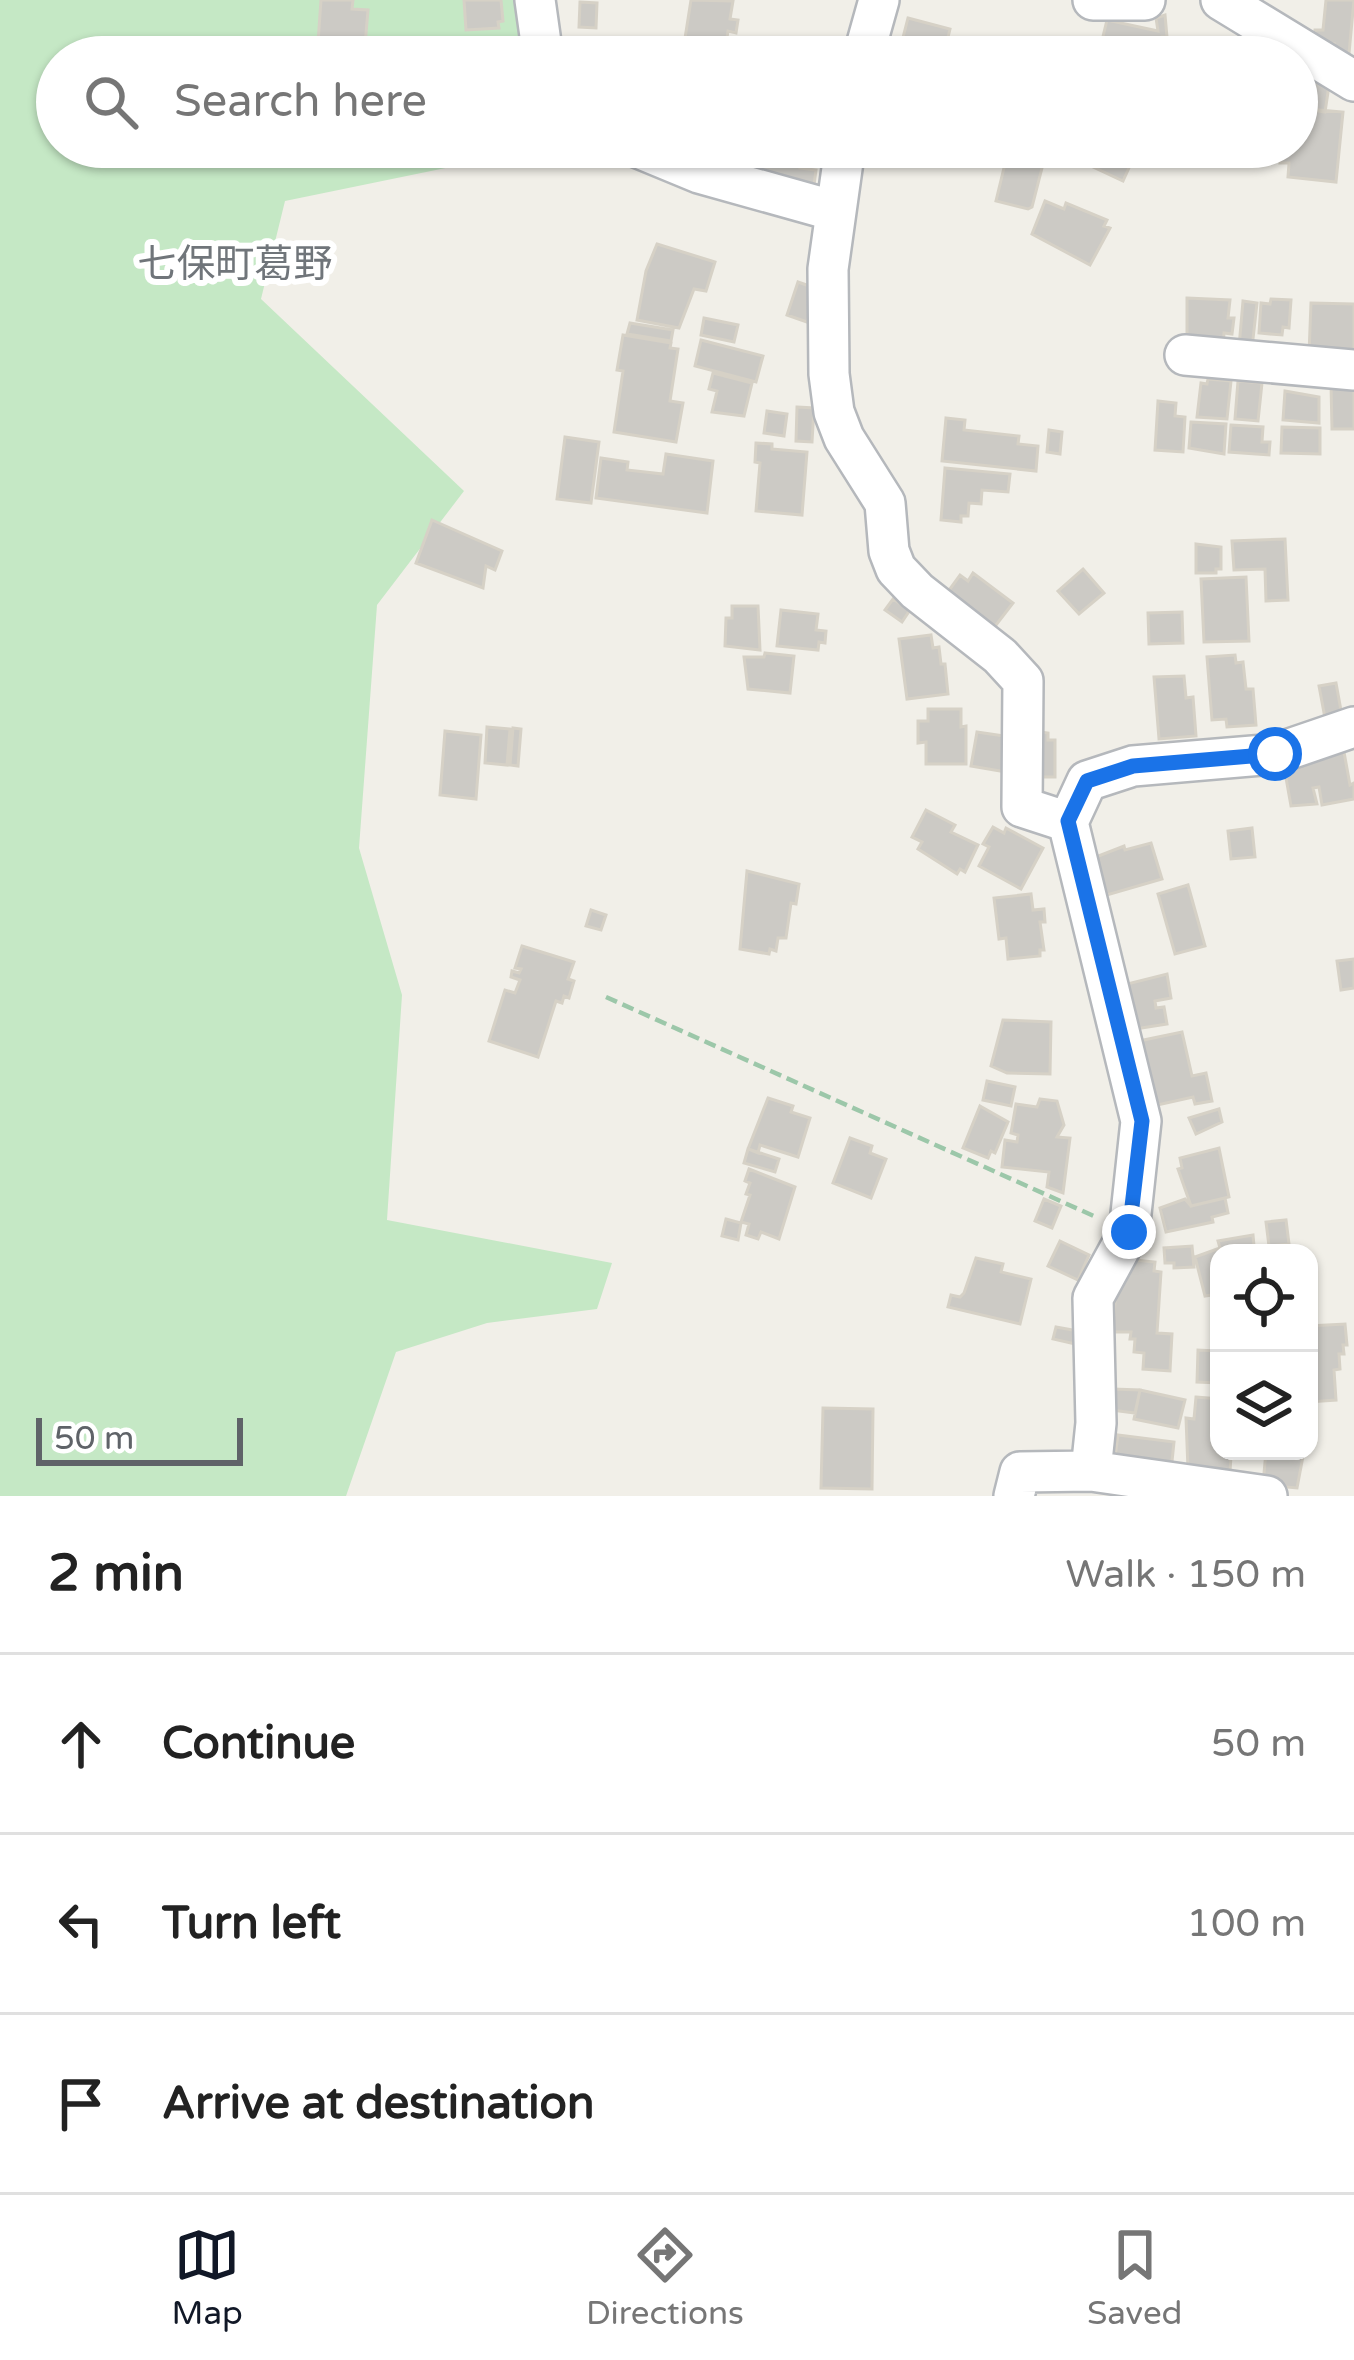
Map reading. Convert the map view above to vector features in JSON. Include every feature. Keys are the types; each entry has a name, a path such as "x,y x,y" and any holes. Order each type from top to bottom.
{"street":[{"path":"535,0 540,36"},
{"path":"869,36 878,0"},
{"path":"1094,0 1145,0"},
{"path":"1221,0 1281,36"},
{"path":"1318,58 1354,80"},
{"path":"689,168 835,212"},
{"path":"842,168 828,269 834,412 844,438 885,503 889,551 896,569 1023,681 1022,807 1068,821"},
{"path":"1185,355 1354,370"},
{"path":"1091,1471 1096,1423 1093,1298 1129,1232 1142,1121 1068,821 1087,781 1102,776 1133,766 1275,754 1354,727"},
{"path":"1014,1496 1020,1472 1091,1471 1267,1496"}],"path":[{"path":"606,997 1129,1232"}],"green space":[{"path":"0,0 551,0 548,36 36,36 36,168 446,168 285,201 261,299 464,491 377,605 359,848 402,995 387,1220 612,1263 597,1309 487,1323 396,1352 346,1496 0,1496"}],"building":[{"path":"321,0 353,0 352,9 368,10 366,36 318,36"},
{"path":"464,0 501,0 499,28 466,30"},
{"path":"691,0 733,1 730,19 738,20 736,33 685,36"},
{"path":"1326,0 1354,0 1348,64 1332,55 1334,44 1318,43 1315,30 1323,30"},
{"path":"580,2 597,3 596,28 579,27"},
{"path":"1165,15 1167,36 1103,36 1107,20 1158,31 1156,18"},
{"path":"908,18 950,29 948,36 903,36"},
{"path":"1318,76 1330,79 1325,112 1318,111"},
{"path":"1318,110 1343,112 1336,182 1288,177 1289,168 1318,168"},
{"path":"757,168 816,170 814,185"},
{"path":"1004,168 1042,168 1032,207 996,201"},
{"path":"1095,168 1129,168 1123,181"},
{"path":"1045,201 1064,209 1066,203 1107,220 1104,226 1110,228 1090,265 1032,234"},
{"path":"657,244 715,262 706,291 694,289 679,328 637,320 646,271"},
{"path":"798,282 818,289 807,322 787,315"},
{"path":"1187,298 1230,300 1232,334 1224,333 1223,347 1187,343"},
{"path":"1271,299 1291,300 1289,328 1283,327 1282,335 1259,333 1261,303 1270,304"},
{"path":"1243,301 1257,303 1252,348 1239,347"},
{"path":"1311,303 1354,304 1354,356 1309,354"},
{"path":"704,318 738,325 734,342 701,335"},
{"path":"630,323 673,330 671,341 627,334"},
{"path":"623,335 671,343 670,348 678,349 670,401 683,403 676,442 614,432"},
{"path":"701,340 763,356 756,382 695,366"},
{"path":"713,373 752,383 744,416 712,412 717,391 709,389"},
{"path":"1208,379 1231,381 1227,419 1197,417 1201,383 1207,384"},
{"path":"1238,381 1262,383 1258,421 1235,419"},
{"path":"1331,384 1354,388 1354,429 1332,429"},
{"path":"1285,391 1319,397 1319,423 1283,420"},
{"path":"1158,401 1176,403 1175,416 1185,417 1183,452 1155,450"},
{"path":"797,407 814,408 812,442 796,441"},
{"path":"767,411 787,414 784,436 764,433"},
{"path":"946,418 965,420 964,430 1019,436 1018,444 1038,446 1036,471 942,461"},
{"path":"1191,422 1226,424 1224,454 1189,448"},
{"path":"1231,425 1263,427 1262,442 1270,442 1269,455 1229,452"},
{"path":"1282,427 1320,428 1320,454 1281,453"},
{"path":"1049,430 1062,432 1060,454 1047,452"},
{"path":"565,437 599,442 591,503 557,499"},
{"path":"756,443 807,452 802,515 756,511 760,463 755,462"},
{"path":"666,454 713,461 707,513 596,498 601,458 628,462 627,470 663,474"},
{"path":"945,468 1010,474 1008,492 982,490 981,504 969,503 968,516 961,516 961,522 941,520"},
{"path":"432,520 502,551 495,570 486,566 483,588 416,563"},
{"path":"1285,539 1288,600 1266,601 1265,569 1234,570 1232,541"},
{"path":"1196,544 1221,547 1221,569 1196,573"},
{"path":"1083,569 1104,593 1079,614 1058,591"},
{"path":"973,573 1013,603 993,629 947,593 960,575 968,581"},
{"path":"1246,577 1249,641 1204,642 1201,579"},
{"path":"893,599 910,610 902,622 885,610"},
{"path":"732,606 758,606 760,650 725,646 726,618 732,618"},
{"path":"781,610 818,614 816,630 826,631 825,643 819,642 818,650 777,646"},
{"path":"1182,612 1183,643 1149,644 1148,613"},
{"path":"931,635 933,648 939,647 941,664 945,664 948,694 907,699 899,639"},
{"path":"765,653 794,656 790,693 748,689 744,657 764,657"},
{"path":"1235,655 1236,663 1243,662 1246,689 1253,689 1256,725 1227,727 1226,719 1212,720 1207,657"},
{"path":"1184,676 1186,698 1193,697 1196,736 1159,739 1154,677"},
{"path":"1336,683 1342,716 1325,718 1319,686"},
{"path":"928,709 961,709 966,764 926,764 926,742 918,743 918,721 928,721"},
{"path":"487,727 510,729 507,765 485,763"},
{"path":"513,728 521,729 518,766 510,765"},
{"path":"445,731 481,735 476,799 440,795"},
{"path":"977,732 1011,737 1006,772 971,766"},
{"path":"1040,732 1055,740 1055,777 1036,777"},
{"path":"1342,741 1354,799 1322,805 1319,787 1313,788 1317,804 1291,806 1283,761"},
{"path":"926,810 955,825 951,832 978,845 965,872 960,869 957,874 918,849 922,842 912,837"},
{"path":"993,827 1004,833 1006,828 1043,848 1021,889 979,866 989,847 983,844"},
{"path":"1252,828 1255,857 1231,859 1228,831"},
{"path":"1151,843 1162,879 1107,895 1096,857 1124,846 1125,850"},
{"path":"747,871 799,884 786,938 778,938 776,951 770,949 769,954 740,949"},
{"path":"1188,885 1205,946 1175,954 1158,894"},
{"path":"1031,894 1033,910 1044,909 1045,922 1040,922 1044,950 1040,956 1008,959 1006,938 999,939 994,898"},
{"path":"591,910 606,915 601,930 586,926"},
{"path":"522,946 574,962 568,979 574,981 569,998 556,1001 538,1057 489,1041 505,990 515,993 520,980 511,977 512,971 521,969 515,968"},
{"path":"1354,959 1354,988 1341,990 1337,961"},
{"path":"1167,974 1171,998 1155,1001 1156,1008 1164,1007 1167,1024 1135,1029 1127,984"},
{"path":"1003,1020 1051,1022 1050,1074 1007,1073 991,1066"},
{"path":"1182,1032 1192,1076 1206,1073 1212,1101 1195,1104 1193,1097 1153,1106 1139,1041"},
{"path":"987,1081 1015,1087 1011,1106 983,1100"},
{"path":"768,1098 810,1118 798,1157 760,1145 758,1153 748,1149"},
{"path":"1040,1099 1057,1101 1064,1125 1057,1137 1070,1138 1063,1193 1047,1187 1049,1172 1002,1167 1005,1140 1017,1142 1018,1135 1011,1133 1016,1104 1037,1107"},
{"path":"980,1106 1008,1122 995,1153 991,1151 988,1158 963,1148"},
{"path":"1219,1109 1222,1122 1196,1134 1189,1118"},
{"path":"850,1138 872,1146 870,1153 886,1159 871,1198 833,1183"},
{"path":"1219,1148 1229,1197 1191,1206 1178,1169 1182,1168 1180,1158"},
{"path":"748,1149 779,1159 775,1172 744,1163"},
{"path":"749,1169 795,1187 779,1239 761,1232 758,1239 746,1235 749,1224 741,1222 750,1195 746,1194 750,1183 745,1181"},
{"path":"1225,1198 1228,1213 1212,1217 1213,1222 1166,1232 1160,1208 1185,1199 1191,1206"},
{"path":"1044,1199 1061,1206 1052,1228 1035,1221"},
{"path":"726,1219 741,1223 738,1240 722,1236"},
{"path":"1286,1220 1289,1244 1269,1244 1266,1222"},
{"path":"1253,1235 1254,1244 1219,1244"},
{"path":"1060,1241 1089,1255 1078,1280 1048,1266"},
{"path":"1192,1246 1194,1267 1174,1268 1174,1263 1165,1263 1164,1248"},
{"path":"1210,1252 1210,1295 1205,1296 1195,1257"},
{"path":"976,1258 1003,1264 1001,1272 1031,1279 1020,1324 948,1307 951,1295 964,1293"},
{"path":"1125,1259 1155,1262 1154,1271 1161,1272 1157,1333 1172,1334 1170,1371 1143,1369 1144,1353 1134,1352 1131,1332 1113,1332 1117,1270"},
{"path":"1345,1324 1347,1345 1343,1345 1344,1354 1339,1354 1340,1369 1334,1370 1336,1400 1318,1401 1318,1326"},
{"path":"1056,1327 1078,1331 1075,1344 1053,1339"},
{"path":"1198,1350 1210,1351 1210,1383 1197,1382"},
{"path":"1112,1389 1140,1390 1135,1413 1111,1410"},
{"path":"1140,1390 1185,1400 1178,1428 1134,1419"},
{"path":"1196,1397 1210,1398 1210,1460 1231,1460 1230,1472 1188,1469 1186,1418 1194,1419"},
{"path":"823,1408 873,1409 872,1489 821,1488"},
{"path":"1118,1435 1174,1442 1171,1471 1114,1464"},
{"path":"1265,1460 1302,1460 1297,1488 1263,1485"}],"district":[{"name":"七保町葛野","path":"235,264"}],"route":[{"path":"1129,1232 1142,1121 1068,821 1070,811 1087,781 1133,766 1275,754"}]}
